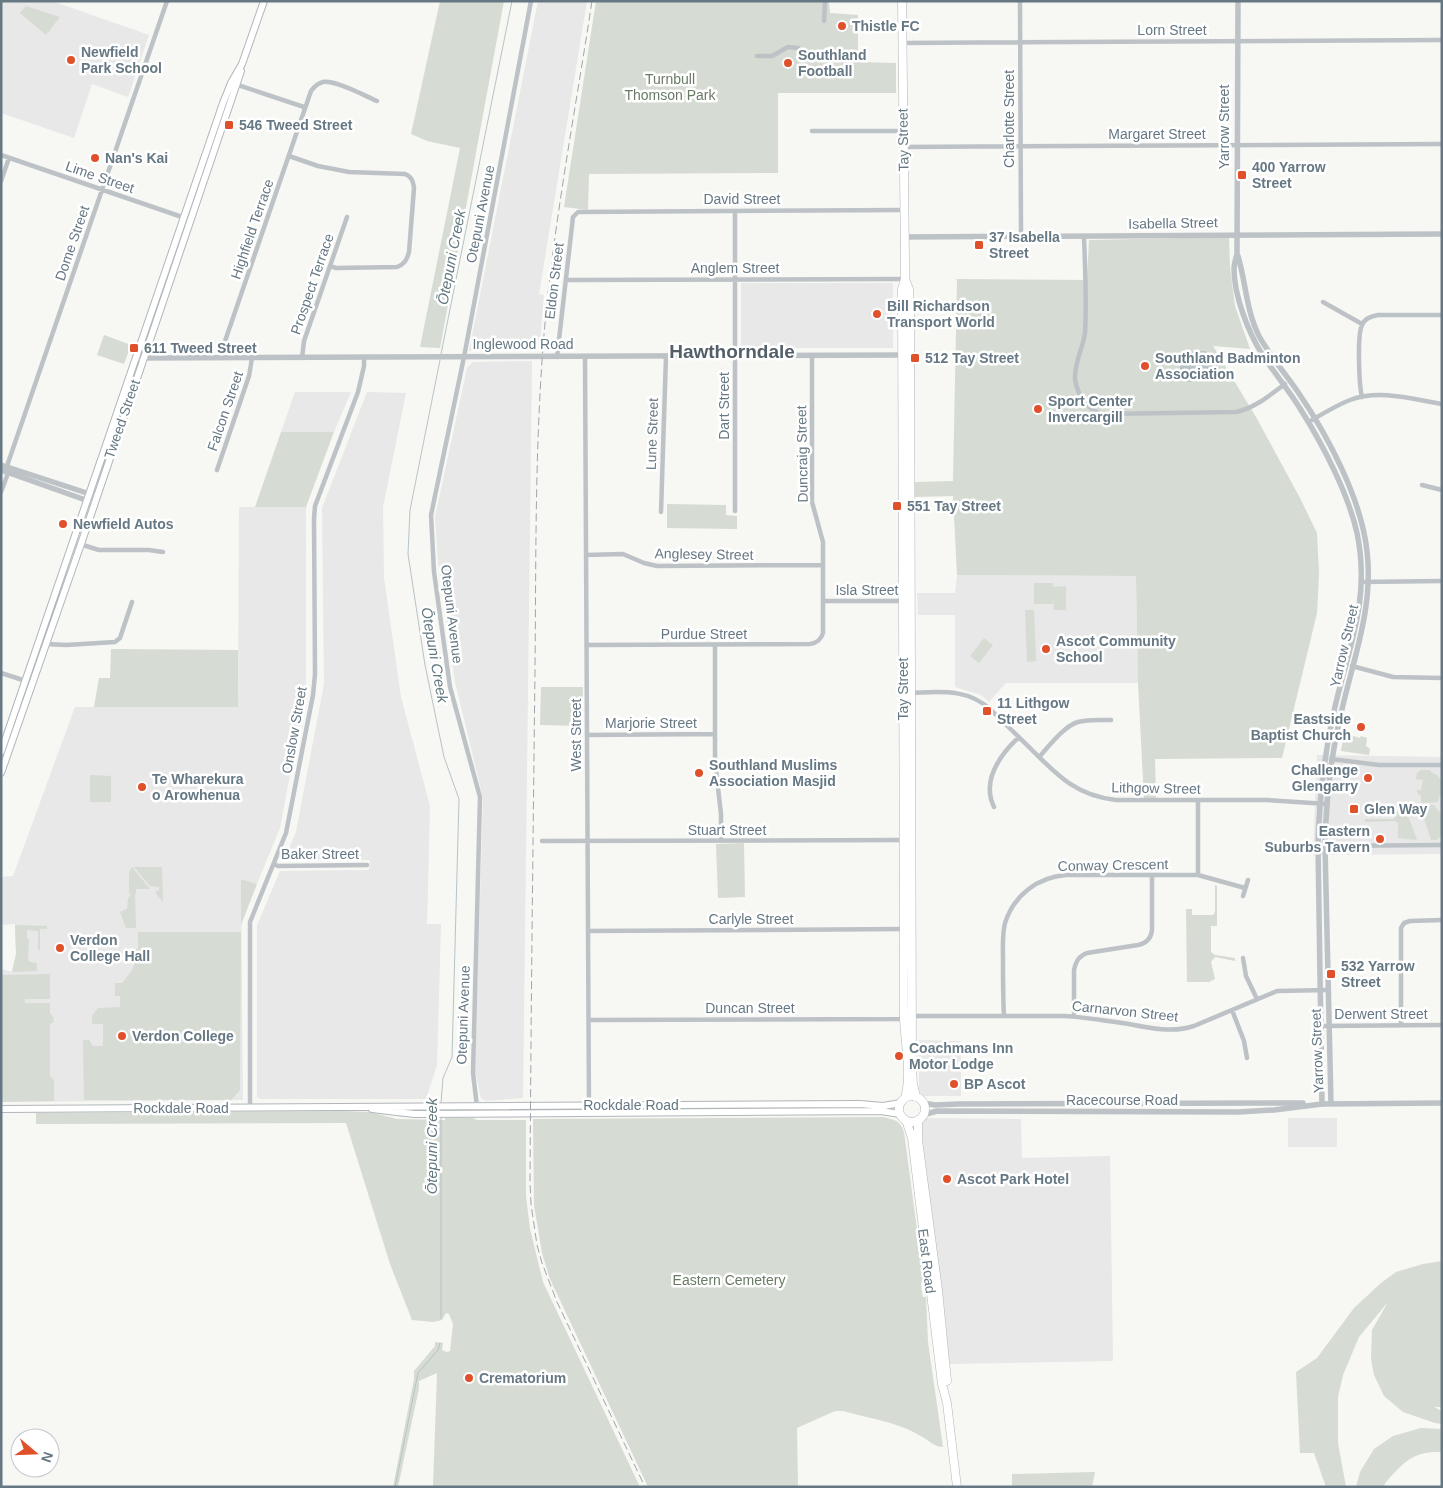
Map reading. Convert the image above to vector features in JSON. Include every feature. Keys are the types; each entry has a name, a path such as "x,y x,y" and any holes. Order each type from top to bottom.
{"highway":[{"name":"Tay Street","path":"902,1 905,279 902,289 911,437 913,929 908,1018 907,1090 903,1101"},
{"name":"Tay Street","path":"906,355 902,437 904,929 908,1018 916,1097"},
{"path":"902,437 911,437"},
{"path":"902,516 911,516"},
{"path":"910,1096 916,1097 923,1104 924,1109 920,1118 912,1122 903,1117 899,1108 903,1101 910,1096"},
{"name":"East Road","path":"903,1117 912,1138 942,1384 947,1403"},
{"name":"East Road","path":"920,1118 918,1140 943,1332 947,1403 957,1487"}],"main road":[{"name":"Tweed Street","path":"2,769 73,542 92,498 126,399 187,219 223,103 234,84 264,1"},
{"name":"Tweed Street","path":"1,752 46,644 81,544 92,498"},
{"name":"Rockdale Road","path":"1,1109 444,1105 860,1104 883,1106 903,1101"},
{"path":"711,1105 711,1112"},
{"name":"Rockdale Road","path":"361,1107 406,1113 440,1114 880,1111 903,1117"}],"street":[{"name":"Dome Street","path":"1,492 4,469 167,1"},
{"name":"Otepuni Avenue","path":"480,1114 477,1106 473,1073 480,798 450,687 434,572 431,515 464,357 532,1"},
{"path":"824,21 825,1"},
{"name":"Charlotte Street","path":"1020,1 1021,237"},
{"name":"Yarrow Street","path":"1238,1 1237,254 1234,268 1239,300 1247,326 1261,354 1309,422 1332,468 1354,521 1360,557 1361,582 1356,627 1334,709 1325,758 1323,804 1318,846 1322,1104"},
{"name":"Lorn Street","path":"902,43 1442,40"},
{"path":"757,56 772,56 788,47 798,48"},
{"name":"Highfield Terrace","path":"222,358 224,344 311,91 323,82 328,82 377,101"},
{"path":"234,84 304,108"},
{"path":"812,131 903,131"},
{"name":"Margaret Street","path":"903,147 1442,144"},
{"name":"Lime Street","path":"1,155 187,219"},
{"path":"289,156 318,166 349,172 402,173 409,175 413,180 409,252 402,265 397,267 336,268 330,266"},
{"path":"1,181 9,158"},
{"name":"David Street","path":"580,211 904,210"},
{"name":"Eldon Street","path":"557,357 573,217 580,211"},
{"name":"Dart Street","path":"735,211 735,511"},
{"name":"Prospect Terrace","path":"302,358 304,342 347,217"},
{"name":"Isabella Street","path":"904,238 1236,234 1442,234"},
{"path":"1084,236 1084,333 1075,378 1081,397 1093,410 1105,414 1236,412 1259,402 1290,381"},
{"name":"Yarrow Street","path":"1237,254 1241,266 1248,308 1255,326 1271,356 1315,418 1339,465 1361,520 1367,550 1368,582 1364,622 1339,718 1323,804 1331,1104"},
{"name":"Anglem Street","path":"566,280 905,279"},
{"path":"1322,302 1362,324"},
{"path":"1362,396 1360,385 1360,332 1362,324 1368,317 1378,315 1442,314"},
{"name":"Inglewood Road","path":"140,358 906,355"},
{"name":"Lune Street","path":"661,512 666,356"},
{"name":"Duncraig Street","path":"812,356 812,502 822,537 823,565 823,633 820,640"},
{"name":"West Street","path":"585,357 589,1113"},
{"name":"Falcon Street","path":"217,470 249,376 252,358"},
{"name":"Onslow Street","path":"250,1108 249,930 252,916 274,864 290,819 314,684 315,506 358,392 364,358"},
{"path":"1309,422 1340,404 1362,396 1385,395 1442,404"},
{"path":"4,469 92,498"},
{"path":"1422,485 1442,490"},
{"path":"73,542 99,550 156,550 163,552"},
{"name":"Anglesey Street","path":"586,555 623,554 657,566 823,565"},
{"path":"1361,582 1442,582"},
{"name":"Isla Street","path":"823,601 912,601"},
{"path":"46,644 66,645 115,642 120,638 132,602"},
{"name":"Purdue Street","path":"587,645 814,644 820,640"},
{"path":"715,645 715,762 721,814 721,841"},
{"path":"1347,664 1393,677 1442,678"},
{"path":"1,673 29,682"},
{"name":"Lithgow Street","path":"903,693 952,692 974,698 990,709 1065,782 1095,796 1116,800 1267,800 1323,804"},
{"path":"1039,757 1066,728 1075,723 1085,720 1111,720"},
{"name":"Marjorie Street","path":"587,735 715,734"},
{"path":"994,806 990,799 992,773 1000,758 1019,737"},
{"path":"1325,758 1386,766 1442,765"},
{"path":"1198,800 1198,875"},
{"name":"Stuart Street","path":"542,841 912,840"},
{"path":"1318,846 1442,845"},
{"name":"Baker Street","path":"274,864 278,866 367,865"},
{"name":"Conway Crescent","path":"1004,1016 1003,939 1005,926 1013,906 1025,892 1038,882 1061,875 1198,875 1245,888"},
{"path":"1074,1016 1074,970 1080,956 1087,953 1138,945 1145,942 1150,936 1152,928 1152,875"},
{"path":"1243,896 1248,880"},
{"path":"1401,1025 1401,928 1404,923 1410,921 1442,920"},
{"name":"Carlyle Street","path":"588,931 913,929"},
{"path":"1243,958 1246,976 1257,999"},
{"name":"Carnarvon Street","path":"908,1018 1074,1016 1150,1028 1180,1029 1194,1026 1280,991 1328,990"},
{"path":"1232,1010 1244,1041 1247,1058"},
{"name":"Duncan Street","path":"589,1020 908,1018"},
{"name":"Derwent Street","path":"1321,1026 1442,1025"},
{"path":"1199,1103 1199,1112"},
{"name":"Racecourse Road","path":"923,1104 1442,1103"},
{"name":"Racecourse Road","path":"920,1118 937,1112 1238,1112 1322,1104"}],"shaded area":[{"name":"Newfield Park School","path":"1,1 52,1 149,35 128,97 92,84 74,138 1,113"},
{"path":"538,1 587,1 539,294 544,295 540,341 535,341 534,350 469,351"},
{"path":"741,283 893,283 893,348 741,348"},
{"path":"1205,351 1216,362 1223,375 1222,377 1219,380 1187,382 1179,378 1181,357 1189,352"},
{"path":"532,361 523,1098 486,1101 481,1098 475,1071 483,798 455,682 438,561 435,517 467,368 473,362"},
{"path":"295,392 351,392 334,432 281,432"},
{"path":"367,392 406,393 383,507 384,578 401,697 430,806 427,924 441,924 437,1065 426,1099 260,1099 257,1097 257,925 280,871 369,870 370,860 287,859 286,855 296,832 324,684 322,508"},
{"path":"239,507 306,507 306,690 280,828 257,884 241,879 243,1100 1,1102 1,969 12,972 16,954 15,924 1,925 1,877 13,876 75,707 238,707"},
{"name":"Ascot Community School","path":"957,575 1136,576 1138,683 1006,683 989,702 981,695 955,687 955,615 918,615 917,593 955,593"},
{"path":"1317,755 1442,757 1442,854 1313,855"},
{"path":"919,1040 961,1041 961,1096 923,1096 919,1091"},
{"path":"924,1118 1021,1119 1022,1158 1110,1156 1113,1361 947,1364 921,1125"},
{"path":"1288,1118 1337,1118 1337,1147 1288,1147"}],"green space":[{"path":"440,1 504,1 440,348 420,347 460,148 427,141 411,134"},
{"name":"Turnbull Thomson Park","path":"596,1 829,1 830,13 858,15 858,62 896,63 896,93 778,93 778,173 589,174 588,210 564,207"},
{"path":"26,6 60,17 46,35 20,13"},
{"path":"1229,237 1230,268 1235,306 1250,349 1213,346 1256,417 1317,533 1319,573 1317,613 1282,758 1155,759 1156,799 1144,799 1138,683 1136,576 957,575 953,496 914,497 915,482 953,481 956,279 1087,280 1089,240"},
{"path":"104,335 131,345 124,364 97,355"},
{"path":"281,432 334,432 306,507 255,507"},
{"path":"667,504 726,505 726,515 737,516 737,529 667,528"},
{"path":"1034,583 1053,583 1053,587 1066,586 1066,610 1054,610 1053,594 1053,604 1034,604"},
{"path":"1025,610 1034,610 1036,661 1027,662"},
{"path":"984,638 993,645 979,663 970,656"},
{"path":"111,649 238,650 238,707 94,707 99,678 110,678"},
{"path":"541,687 583,687 582,726 540,725"},
{"path":"1344,733 1367,738 1366,746 1370,749 1369,755 1341,751"},
{"path":"1421,770 1430,770 1441,780 1441,795 1438,802 1421,803 1421,796 1417,790 1421,790 1423,780 1416,779 1417,773"},
{"path":"90,775 111,776 111,802 90,802"},
{"path":"1408,802 1407,813 1417,840 1398,838 1398,823 1395,821 1365,822 1365,819 1394,819 1400,807"},
{"path":"1412,804 1434,805 1441,814 1441,836 1437,840 1431,840 1420,806 1412,806"},
{"path":"744,843 745,897 718,898 716,844"},
{"path":"132,867 150,889 136,889 136,928 126,928 120,912 127,909 128,899 131,894 129,893 129,873"},
{"path":"134,867 162,867 163,902 156,894 156,891 159,891 159,887 150,886"},
{"path":"241,879 257,884 241,925"},
{"path":"1215,885 1217,886 1217,926 1211,926 1211,952 1215,955 1235,958 1235,961 1215,957 1211,962 1215,979 1209,982 1187,982 1186,909 1192,909 1192,915 1213,915 1215,912"},
{"path":"15,925 47,926 47,929 40,929 40,950 38,950 38,931 27,930 27,938 29,939 28,960 37,963 37,971 12,972 16,954"},
{"path":"138,932 241,932 240,1090 231,1100 84,1100 83,1040 89,1040 93,1046 103,1046 103,1024 92,1024 92,1016 98,1008 120,1007 120,996 115,996 115,983 122,983 134,966 136,954 131,949 138,949"},
{"path":"50,974 50,999 25,999 25,1003 50,1003 50,1013 54,1022 50,1024 50,1076 54,1080 54,1101 1,1102 1,975"},
{"path":"370,1112 397,1119 445,1120 445,1118 473,1118 477,1120 526,1120 526,1196 530,1229 543,1282 640,1487 433,1487 437,1373 419,1381 398,1487 393,1487 414,1371 435,1346 435,1342 443,1343 442,1350 450,1351 453,1324 449,1314 446,1313 442,1320 433,1322 412,1320 390,1264 346,1123 36,1124 36,1113"},
{"name":"Eastern Cemetery","path":"883,1117 896,1121 901,1125 904,1132 924,1282 921,1283 921,1288 923,1297 926,1297 928,1342 943,1447 936,1446 910,1431 892,1424 843,1411 835,1411 797,1428 798,1487 648,1487 550,1279 542,1253 534,1205 533,1119"},
{"path":"1442,1261 1442,1407 1434,1407 1442,1411 1442,1424 1403,1412 1384,1396 1374,1375 1371,1359 1372,1330 1388,1302 1359,1337 1343,1375 1338,1397 1338,1443 1346,1487 1326,1487 1314,1453 1300,1453 1296,1372 1317,1358 1354,1308 1381,1283 1396,1272 1423,1264"},
{"path":"1421,1428 1442,1429 1442,1452 1428,1452 1416,1455 1401,1466 1383,1487 1356,1487 1360,1472 1374,1449 1393,1436"},
{"path":"1095,1472 1092,1487 1012,1487 1012,1474"}],"waterway":[{"name":"Ōtepuni Creek","path":"441,354 512,1"},
{"name":"Ōtepuni Creek","path":"440,360 410,510 408,554 425,665 444,757 459,799 452,1057 443,1078 441,1103"},
{"name":"Ōtepuni Creek","path":"441,1117 441,1318"},
{"name":"Ōtepuni Creek","path":"395,1487 418,1373 438,1350 440,1343"}],"railway":[{"path":"592,1 563,181 551,271 540,399 536,515 530,1182 537,1245 542,1263 557,1302 645,1487"}],"place":[{"name":"Thistle FC","path":"842,26"},
{"name":"Newfield Park School","path":"71,60"},
{"name":"Southland Football","path":"788,63"},
{"name":"546 Tweed Street","path":"229,125"},
{"name":"Nan's Kai","path":"95,158"},
{"name":"400 Yarrow Street","path":"1242,175"},
{"name":"37 Isabella Street","path":"979,245"},
{"name":"Bill Richardson Transport World","path":"877,314"},
{"name":"611 Tweed Street","path":"134,348"},
{"name":"512 Tay Street","path":"915,358"},
{"name":"Southland Badminton Association","path":"1145,366"},
{"name":"Sport Center Invercargill","path":"1038,409"},
{"name":"551 Tay Street","path":"897,506"},
{"name":"Newfield Autos","path":"63,524"},
{"name":"Ascot Community School","path":"1046,649"},
{"name":"11 Lithgow Street","path":"987,711"},
{"name":"Eastside Baptist Church","path":"1361,727"},
{"name":"Southland Muslims Association Masjid","path":"699,773"},
{"name":"Challenge Glengarry","path":"1368,778"},
{"name":"Te Wharekura o Arowhenua","path":"142,787"},
{"name":"Glen Way","path":"1354,809"},
{"name":"Eastern Suburbs Tavern","path":"1380,839"},
{"name":"Verdon College Hall","path":"60,948"},
{"name":"532 Yarrow Street","path":"1331,974"},
{"name":"Verdon College","path":"122,1036"},
{"name":"Coachmans Inn Motor Lodge","path":"899,1056"},
{"name":"BP Ascot","path":"954,1084"},
{"name":"Ascot Park Hotel","path":"947,1179"},
{"name":"Crematorium","path":"469,1378"}],"district":[{"name":"Hawthorndale","path":"732,351"}]}
